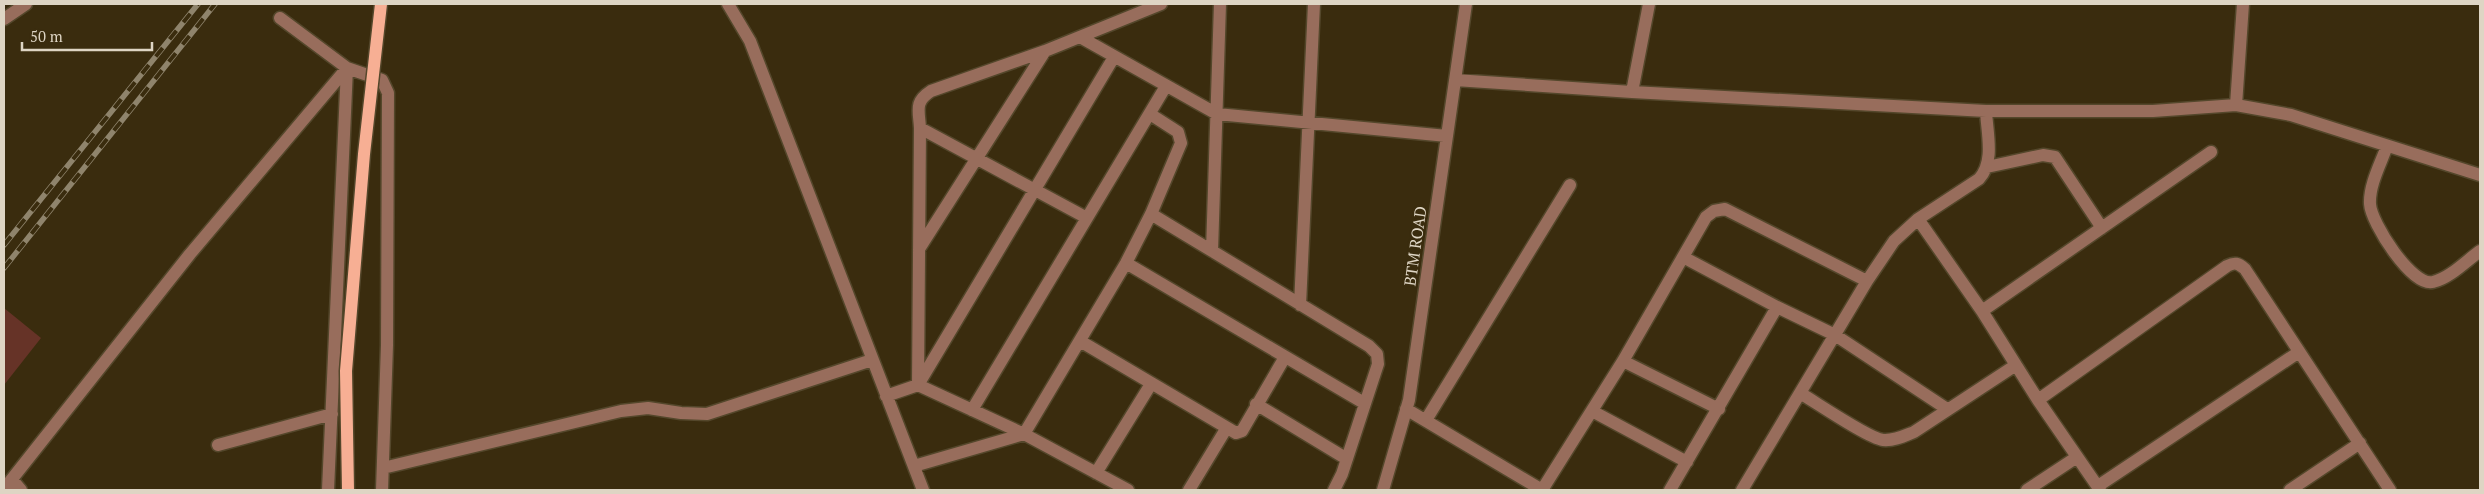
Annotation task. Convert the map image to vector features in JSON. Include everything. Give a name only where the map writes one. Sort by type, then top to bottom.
[{"type":"main road","points":[[348,490],[346,371],[364,154],[381,4]]},
{"type":"street","points":[[4,19],[26,4]]},
{"type":"street","points":[[728,4],[750,41],[923,490]]},
{"type":"street","points":[[918,385],[920,128],[918,106],[921,98],[931,91],[1080,38],[1162,4]]},
{"type":"street","points":[[1212,251],[1220,4]]},
{"type":"street","points":[[1300,305],[1314,4]]},
{"type":"street","name":"BTM ROAD","points":[[1383,490],[1406,410],[1466,4]]},
{"type":"street","points":[[1632,92],[1649,4]]},
{"type":"street","points":[[2236,105],[2243,4]]},
{"type":"street","points":[[280,18],[347,68],[382,80],[388,93],[387,335],[382,490]]},
{"type":"street","points":[[1080,38],[1217,114],[1447,136]]},
{"type":"street","points":[[919,249],[1045,51]]},
{"type":"street","points":[[886,396],[918,385],[1114,56]]},
{"type":"street","points":[[328,490],[347,68]]},
{"type":"street","points":[[10,486],[190,254],[347,68]]},
{"type":"street","points":[[1455,80],[1632,92],[1986,110],[2153,111],[2236,105],[2290,115],[2480,176]]},
{"type":"street","points":[[972,410],[1166,86]]},
{"type":"street","points":[[1742,490],[1867,280],[1894,241],[1918,219],[1979,179],[1987,167],[1989,161],[1986,110]]},
{"type":"street","points":[[914,466],[1024,434],[1126,263],[1151,214],[1182,139],[1178,132],[1150,114]]},
{"type":"street","points":[[920,128],[1087,218]]},
{"type":"street","points":[[2387,146],[2372,186],[2369,202],[2371,214],[2378,228],[2411,274],[2421,282],[2431,283],[2445,277],[2480,251]]},
{"type":"street","points":[[1982,311],[2211,152]]},
{"type":"street","points":[[1987,167],[2043,155],[2055,157],[2102,228]]},
{"type":"street","points":[[1426,420],[1570,185]]},
{"type":"street","points":[[1406,410],[1426,420],[1542,490],[1592,411],[1706,217],[1714,211],[1726,209],[1867,280]]},
{"type":"street","points":[[1151,214],[1369,346],[1377,354],[1378,364],[1347,459],[1334,490]]},
{"type":"street","points":[[1918,219],[1982,311],[2038,400],[2099,488],[2299,352]]},
{"type":"street","points":[[1683,257],[1777,307],[1835,335],[1947,409]]},
{"type":"street","points":[[1126,263],[1364,403]]},
{"type":"street","points":[[2038,400],[2234,263],[2239,264],[2245,269],[2390,490]]},
{"type":"street","points":[[1670,490],[1777,307]]},
{"type":"street","points":[[1080,341],[1226,429],[1236,433],[1242,432],[1284,357]]},
{"type":"street","points":[[384,468],[621,411],[648,408],[681,413],[707,414],[872,360]]},
{"type":"street","points":[[1622,361],[1719,409]]},
{"type":"street","points":[[1800,393],[1882,440],[1898,439],[1914,432],[2016,365]]},
{"type":"street","points":[[1096,473],[1151,384]]},
{"type":"street","points":[[918,385],[1024,434],[1128,490]]},
{"type":"street","points":[[1256,404],[1347,459]]},
{"type":"street","points":[[1592,411],[1687,462]]},
{"type":"street","points":[[218,445],[332,414]]},
{"type":"street","points":[[1189,490],[1226,429]]},
{"type":"street","points":[[2290,490],[2360,444]]},
{"type":"street","points":[[2027,490],[2077,457]]},
{"type":"building","points":[[4,308],[41,338],[4,385]]},
{"type":"railway","points":[[4,245],[198,4]]},
{"type":"railway","points":[[4,268],[215,4]]}]
